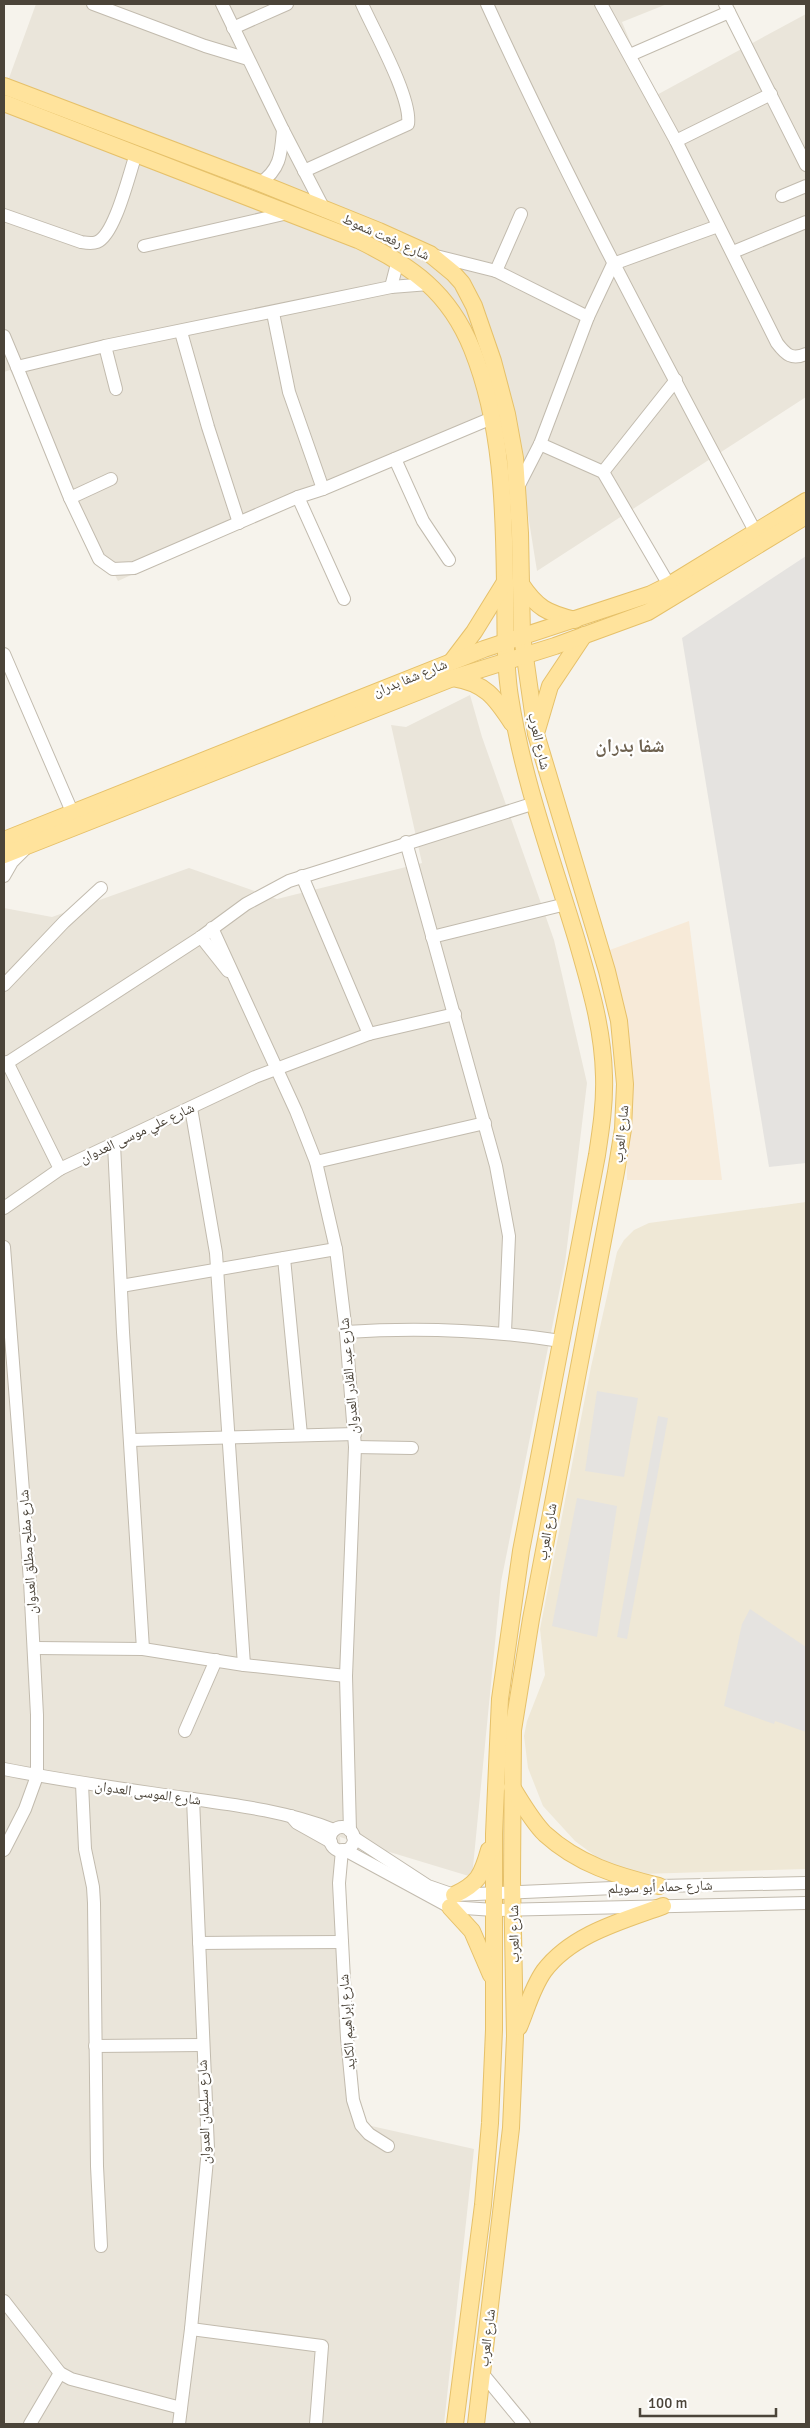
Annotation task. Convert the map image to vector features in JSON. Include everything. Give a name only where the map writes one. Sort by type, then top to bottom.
[{"type":"main road","name":"شارع رفعت شموط","points":[[4,86],[136,154],[358,240],[398,260],[429,284],[453,312],[463,330],[482,374],[492,418],[503,501],[506,661]]},
{"type":"main road","name":"شارع رفعت شموط","points":[[4,103],[64,117],[260,183],[430,254],[454,273],[462,283],[479,322],[501,390],[510,428],[518,487],[524,656]]},
{"type":"main road","name":"شارع شفا بدران","points":[[4,856],[452,670],[506,641],[627,603],[669,585],[756,533],[806,500]]},
{"type":"main road","name":"شارع شفا بدران","points":[[4,840],[452,670],[524,656],[648,612],[806,516]]},
{"type":"main road","points":[[505,582],[452,670],[491,694],[516,729]]},
{"type":"main road","points":[[522,584],[530,597],[542,609],[575,620]]},
{"type":"main road","points":[[536,734],[550,686],[584,635]]},
{"type":"main road","name":"شارع العرب","points":[[476,2424],[511,2128],[515,2036],[512,1787],[514,1730],[521,1675],[570,1406],[616,1172],[623,1129],[625,1084],[623,1047],[615,998],[536,734],[524,656]]},
{"type":"main road","name":"شارع العرب","points":[[454,2424],[483,2204],[490,2123],[494,2030],[494,1834],[498,1717],[510,1618],[561,1340],[598,1155],[604,1111],[604,1076],[595,1002],[535,803],[516,729],[506,661]]},
{"type":"main road","points":[[512,1787],[539,1826],[555,1842],[590,1864],[613,1875],[659,1886]]},
{"type":"main road","points":[[493,1980],[472,1931],[452,1901],[478,1879],[494,1834]]},
{"type":"main road","points":[[515,2036],[541,1976],[561,1954],[596,1932],[663,1906]]},
{"type":"street","points":[[93,4],[205,46],[248,58]]},
{"type":"street","points":[[222,4],[283,130],[325,211]]},
{"type":"street","points":[[234,28],[287,4]]},
{"type":"street","points":[[304,171],[408,124],[407,110],[402,93],[362,4]]},
{"type":"street","points":[[487,4],[613,264],[756,533]]},
{"type":"street","points":[[601,4],[676,141],[784,352],[795,357],[806,354]]},
{"type":"street","points":[[630,55],[727,8],[806,165]]},
{"type":"street","points":[[676,141],[771,94]]},
{"type":"street","points":[[260,183],[275,170],[281,157],[283,130]]},
{"type":"street","points":[[4,215],[82,242],[97,242],[110,231],[136,154]]},
{"type":"street","points":[[782,196],[806,186]]},
{"type":"street","points":[[144,246],[288,213]]},
{"type":"street","points":[[496,271],[521,214]]},
{"type":"street","points":[[733,252],[806,222]]},
{"type":"street","points":[[518,487],[540,444],[588,317],[613,264],[718,226]]},
{"type":"street","points":[[430,254],[479,265],[496,271],[588,317]]},
{"type":"street","points":[[391,287],[398,260]]},
{"type":"street","points":[[462,283],[479,265]]},
{"type":"street","points":[[17,367],[105,346],[181,332],[391,287],[429,284]]},
{"type":"street","points":[[273,313],[289,392],[323,489]]},
{"type":"street","points":[[181,332],[208,427],[239,524]]},
{"type":"street","points":[[4,336],[70,498],[99,559],[113,569],[134,568],[298,497],[323,489],[492,418]]},
{"type":"street","points":[[105,346],[116,389]]},
{"type":"street","points":[[603,472],[676,380]]},
{"type":"street","points":[[540,444],[603,472],[669,585]]},
{"type":"street","points":[[395,459],[423,521],[450,560]]},
{"type":"street","points":[[70,498],[111,479]]},
{"type":"street","points":[[298,497],[344,599]]},
{"type":"street","points":[[4,654],[73,814]]},
{"type":"street","points":[[60,1169],[5,1063],[201,937],[246,904],[302,876],[535,803]]},
{"type":"street","points":[[406,842],[496,1166],[509,1236],[505,1332]]},
{"type":"street","points":[[4,876],[12,862],[27,847]]},
{"type":"street","points":[[302,876],[369,1034]]},
{"type":"street","points":[[4,985],[64,922],[101,888]]},
{"type":"street","points":[[432,937],[566,904]]},
{"type":"street","name":"شارع عبد القادر العدوان","points":[[212,928],[277,1068],[316,1162],[336,1249],[346,1332],[355,1447],[346,1676],[348,1791],[341,1839]]},
{"type":"street","name":"شارع عبد القادر العدوان","points":[[201,937],[236,980]]},
{"type":"street","name":"شارع علي موسى العدوان","points":[[4,1208],[60,1169],[277,1068],[369,1034],[455,1014]]},
{"type":"street","points":[[191,1108],[213,1227],[244,1665]]},
{"type":"street","points":[[316,1162],[484,1123]]},
{"type":"street","points":[[114,1144],[143,1649]]},
{"type":"street","name":"شارع مفلح مطلق العدوان","points":[[4,1247],[35,1648],[37,1776],[25,1809],[4,1850]]},
{"type":"street","points":[[121,1286],[336,1249]]},
{"type":"street","points":[[284,1258],[301,1435]]},
{"type":"street","points":[[346,1332],[388,1329],[505,1332],[561,1340]]},
{"type":"street","points":[[131,1440],[354,1434]]},
{"type":"street","points":[[355,1447],[412,1448]]},
{"type":"street","points":[[35,1648],[143,1649],[244,1665],[346,1676]]},
{"type":"street","points":[[185,1731],[216,1660]]},
{"type":"street","name":"شارع الموسى العدوان","points":[[4,1768],[82,1784],[253,1807],[299,1817],[452,1901],[494,1910],[513,1910]]},
{"type":"street","points":[[82,1784],[85,1849],[93,1887],[97,2166],[101,2246]]},
{"type":"street","name":"شارع سليمان العدوان","points":[[179,2424],[191,2328],[208,2149],[202,2046],[200,1943],[193,1799]]},
{"type":"street","name":"شارع إبراهيم الكايد","points":[[341,1839],[339,1883],[347,2038],[354,2109],[366,2131],[388,2146]]},
{"type":"street","name":"شارع حماد أبو سويلم","points":[[513,1892],[659,1886],[806,1883]]},
{"type":"street","points":[[452,1901],[494,1893],[513,1892]]},
{"type":"street","name":"شارع حماد أبو سويلم","points":[[513,1910],[806,1903]]},
{"type":"street","points":[[200,1943],[342,1942]]},
{"type":"street","points":[[95,2046],[202,2046]]},
{"type":"street","points":[[4,2301],[60,2373],[71,2379],[181,2408]]},
{"type":"street","points":[[191,2328],[322,2346],[316,2424]]},
{"type":"street","points":[[30,2424],[60,2373]]},
{"type":"street","points":[[482,2373],[524,2424]]},
{"type":"shaded area","points":[[36,4],[667,4],[622,22],[653,97],[806,14],[806,397],[537,571],[510,402],[118,581],[10,370],[4,372],[4,82],[9,78]]},
{"type":"shaded area","points":[[806,556],[806,1163],[769,1167],[682,638]]},
{"type":"shaded area","points":[[470,695],[482,737],[554,940],[587,1083],[565,1263],[501,1582],[472,1877],[340,1837],[358,2123],[474,2149],[444,2424],[4,2424],[4,908],[52,917],[189,868],[277,899],[422,863],[391,725],[406,727]]},
{"type":"shaded area","points":[[689,921],[722,1180],[627,1180],[624,1026],[607,951]]},
{"type":"shaded area","points":[[806,1202],[806,1869],[641,1874],[606,1864],[575,1841],[543,1806],[528,1768],[524,1736],[527,1721],[545,1675],[540,1629],[591,1367],[617,1252],[624,1240],[634,1230],[649,1223]]},
{"type":"shaded area","points":[[597,1391],[638,1398],[624,1477],[585,1471]]},
{"type":"shaded area","points":[[658,1416],[668,1418],[627,1639],[617,1637]]},
{"type":"shaded area","points":[[577,1498],[617,1506],[597,1637],[552,1626]]},
{"type":"shaded area","points":[[750,1609],[806,1647],[806,1732],[775,1721],[774,1724],[724,1706],[742,1624]]},
{"type":"district","name":"شفا بدران","points":[[630,746]]}]
